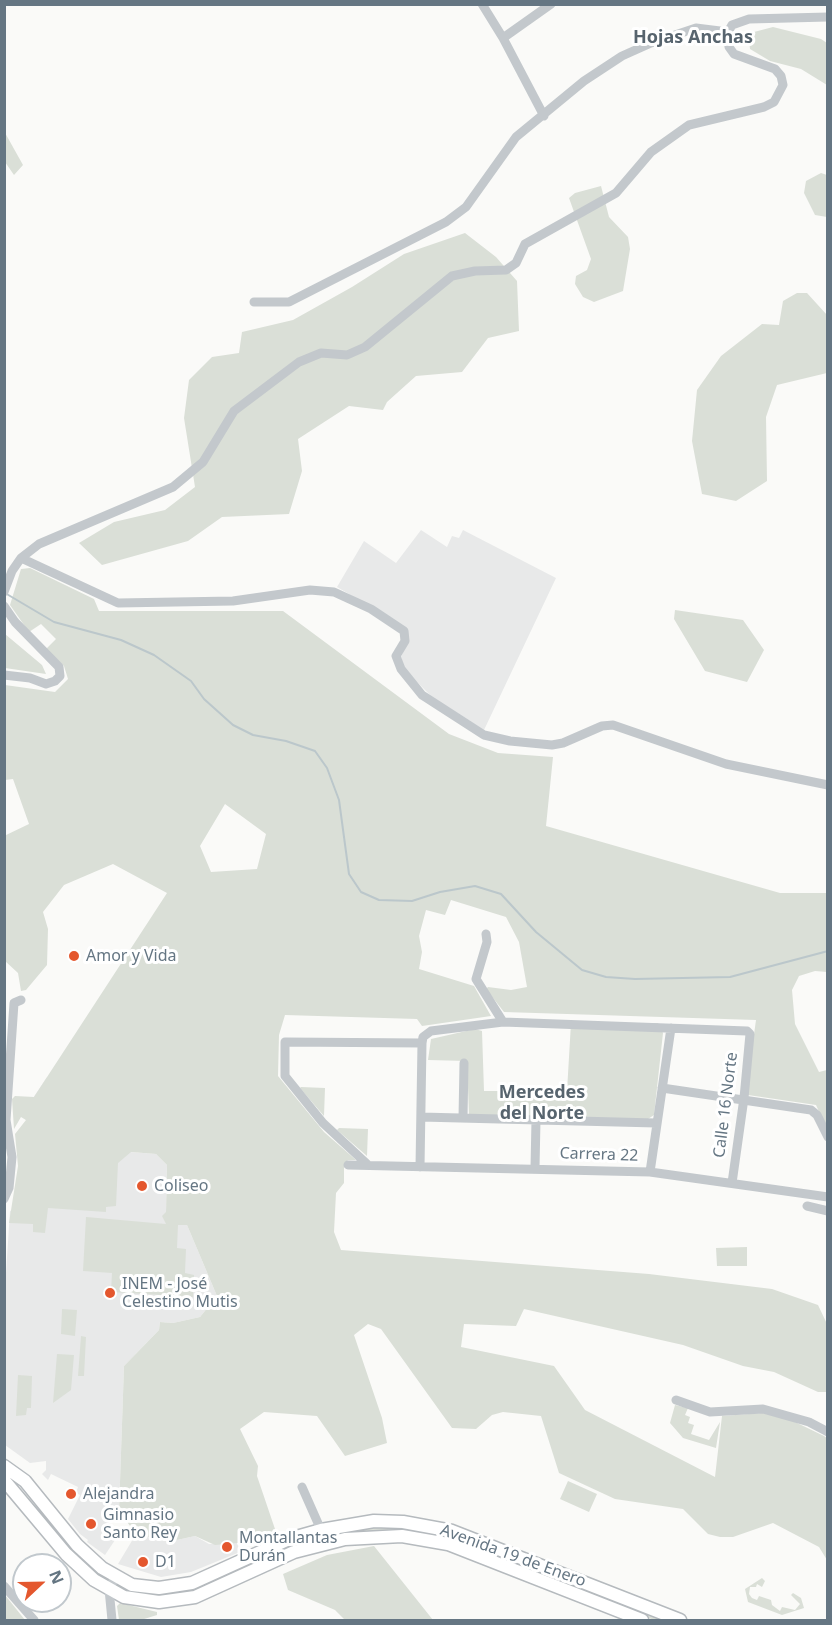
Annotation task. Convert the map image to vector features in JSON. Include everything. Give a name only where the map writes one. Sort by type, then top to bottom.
[{"type":"main road","points":[[4,1455],[25,1481]]},
{"type":"main road","name":"Avenida 19 de Enero","points":[[4,1466],[25,1481],[77,1545],[102,1568],[132,1585],[144,1587],[192,1583],[289,1539],[321,1530],[374,1521],[438,1527],[680,1620]]},
{"type":"main road","name":"Avenida 19 de Enero","points":[[4,1480],[66,1554],[109,1589],[124,1597],[159,1602],[195,1597],[294,1552],[345,1539],[402,1536],[448,1544],[642,1620]]},
{"type":"street","points":[[482,4],[503,38],[544,116]]},
{"type":"street","points":[[503,38],[551,4]]},
{"type":"street","points":[[4,592],[12,571],[21,558],[39,544],[173,487],[203,462],[234,411],[298,362],[321,353],[346,355],[366,347],[452,276],[475,271],[506,270],[516,263],[525,244],[616,193],[651,152],[689,125],[764,107],[774,102],[783,85],[781,76],[775,69],[734,54],[729,47],[728,32],[732,25],[749,19],[828,17]]},
{"type":"street","points":[[254,302],[289,302],[446,222],[466,207],[516,137],[584,81],[622,56],[651,43],[696,28],[728,32]]},
{"type":"street","points":[[21,558],[118,603],[233,601],[310,590],[334,592],[395,623],[405,637],[396,656],[401,669],[422,695],[484,735],[510,741],[552,744],[563,742],[602,726],[613,725],[726,764],[828,785]]},
{"type":"street","points":[[4,606],[15,622],[59,667],[60,676],[56,681],[46,684],[30,678],[4,675]]},
{"type":"street","points":[[486,934],[487,942],[476,979],[503,1022]]},
{"type":"street","points":[[4,1199],[9,1188],[12,1157],[6,1120],[7,1046],[14,1003],[21,1000]]},
{"type":"street","points":[[420,1167],[423,1037],[431,1031],[503,1022],[671,1028],[650,1172]]},
{"type":"street","name":"Calle 16 Norte","points":[[671,1028],[747,1031],[750,1034],[732,1183]]},
{"type":"street","points":[[367,1164],[323,1123],[290,1084],[283,1070],[284,1044],[287,1041],[422,1043]]},
{"type":"street","points":[[463,1118],[464,1063]]},
{"type":"street","points":[[662,1088],[744,1098],[811,1110],[817,1115],[828,1137]]},
{"type":"street","points":[[421,1117],[656,1123]]},
{"type":"street","points":[[535,1168],[536,1120]]},
{"type":"street","name":"Carrera 22","points":[[348,1165],[650,1172],[828,1197]]},
{"type":"street","points":[[807,1206],[828,1211]]},
{"type":"street","points":[[676,1400],[710,1412],[763,1409],[774,1411],[809,1422],[828,1432]]},
{"type":"street","points":[[302,1487],[321,1530]]},
{"type":"street","points":[[112,1620],[109,1589],[116,1576]]},
{"type":"street","points":[[4,1586],[34,1620]]},
{"type":"shaded area","points":[[773,27],[821,39],[827,43],[827,85],[801,69],[770,61],[750,49],[749,39],[754,32]]},
{"type":"shaded area","points":[[4,131],[23,165],[14,175],[5,162]]},
{"type":"shaded area","points":[[821,173],[827,175],[827,217],[815,215],[804,193],[806,181]]},
{"type":"shaded area","points":[[601,186],[609,217],[628,237],[630,249],[623,291],[594,302],[583,297],[575,284],[576,276],[587,270],[591,259],[569,198],[575,193]]},
{"type":"shaded area","points":[[465,233],[496,257],[517,281],[519,331],[488,338],[462,372],[416,376],[387,402],[383,410],[349,406],[298,439],[302,471],[289,514],[222,517],[188,541],[102,565],[79,543],[114,522],[165,510],[195,487],[184,418],[189,380],[212,357],[239,353],[242,332],[293,320],[404,254]]},
{"type":"shaded area","points":[[797,293],[807,293],[827,315],[827,373],[777,385],[766,417],[767,481],[736,501],[702,494],[692,441],[697,390],[721,356],[762,324],[779,325],[783,301]]},
{"type":"shaded area","points":[[421,530],[447,547],[452,536],[459,538],[463,530],[556,578],[484,730],[431,696],[405,670],[401,657],[409,638],[402,625],[337,587],[364,541],[396,563]]},
{"type":"shaded area","points":[[30,568],[94,599],[99,611],[283,611],[449,734],[498,753],[553,757],[546,826],[780,893],[827,893],[827,972],[815,971],[799,976],[792,990],[795,1024],[819,1072],[827,1070],[827,1129],[816,1105],[748,1095],[746,1092],[756,1020],[504,1012],[486,989],[488,987],[511,990],[527,987],[519,942],[506,917],[451,900],[445,915],[426,910],[419,936],[422,952],[419,969],[474,986],[491,1016],[422,1026],[417,1019],[285,1015],[279,1035],[278,1076],[324,1132],[356,1160],[348,1160],[344,1165],[344,1183],[336,1193],[334,1232],[341,1250],[649,1274],[772,1289],[818,1305],[827,1324],[827,1392],[818,1392],[774,1372],[743,1366],[683,1345],[524,1309],[516,1326],[464,1324],[461,1347],[554,1366],[585,1410],[715,1477],[722,1416],[763,1413],[793,1421],[824,1436],[828,1439],[827,1560],[819,1547],[773,1523],[733,1537],[720,1537],[708,1534],[683,1509],[615,1499],[559,1473],[541,1416],[503,1412],[492,1415],[476,1429],[452,1428],[381,1329],[368,1324],[354,1335],[382,1418],[387,1443],[345,1456],[317,1416],[264,1412],[240,1429],[258,1466],[257,1476],[276,1532],[249,1542],[215,1545],[195,1536],[168,1542],[136,1534],[119,1511],[124,1366],[159,1330],[160,1322],[173,1323],[200,1317],[217,1296],[187,1225],[178,1225],[177,1248],[186,1249],[185,1273],[194,1275],[193,1297],[111,1292],[112,1273],[83,1271],[86,1217],[166,1224],[162,1216],[166,1212],[167,1165],[156,1154],[131,1152],[118,1163],[116,1206],[106,1207],[106,1212],[48,1208],[45,1233],[33,1232],[33,1224],[9,1223],[18,1166],[15,1134],[26,1120],[21,1117],[14,1129],[12,1099],[15,1096],[34,1097],[167,893],[113,864],[64,885],[43,912],[48,929],[47,965],[26,990],[21,991],[18,973],[5,961],[4,836],[29,824],[13,779],[5,780],[5,685],[55,692],[68,679],[64,666],[46,649],[56,639],[41,624],[29,632],[10,605],[21,569]],"holes":[[[225,804],[266,834],[257,869],[211,872],[200,846]]]},
{"type":"shaded area","points":[[675,610],[743,620],[764,650],[747,682],[705,671],[674,619]]},
{"type":"shaded area","points":[[5,634],[42,665],[46,674],[5,668]]},
{"type":"shaded area","points":[[571,1023],[658,1023],[663,1033],[654,1115],[648,1119],[469,1115],[467,1061],[428,1060],[431,1039],[475,1029],[482,1031],[484,1091],[567,1091]]},
{"type":"shaded area","name":"INEM - José Celestino Mutis","points":[[47,1077],[130,1152],[156,1154],[167,1165],[166,1212],[187,1225],[217,1296],[200,1317],[173,1323],[160,1322],[159,1330],[124,1366],[119,1511],[106,1529],[117,1537],[105,1555],[87,1542],[88,1540],[68,1519],[80,1495],[76,1493],[78,1487],[51,1474],[48,1480],[42,1474],[46,1470],[46,1461],[30,1463],[5,1445],[6,1273],[10,1211],[21,1206],[26,1120],[21,1116]]},
{"type":"shaded area","points":[[300,1088],[325,1088],[324,1116]]},
{"type":"shaded area","points":[[339,1128],[368,1129],[367,1156],[337,1130]]},
{"type":"shaded area","points":[[747,1247],[747,1266],[717,1266],[716,1248]]},
{"type":"shaded area","points":[[62,1309],[77,1310],[75,1336],[61,1334]]},
{"type":"shaded area","points":[[81,1336],[86,1337],[84,1376],[78,1376]]},
{"type":"shaded area","points":[[57,1354],[74,1355],[71,1390],[53,1403]]},
{"type":"shaded area","points":[[18,1375],[32,1376],[31,1408],[27,1408],[26,1415],[16,1416]]},
{"type":"shaded area","points":[[675,1405],[688,1408],[685,1415],[690,1417],[688,1423],[694,1425],[691,1434],[709,1440],[720,1422],[716,1448],[683,1438],[670,1423]]},
{"type":"shaded area","points":[[568,1481],[597,1494],[589,1512],[560,1499]]},
{"type":"shaded area","points":[[374,1526],[433,1531],[432,1536],[375,1531],[324,1538],[198,1592],[145,1597],[322,1534]]},
{"type":"shaded area","points":[[136,1534],[168,1542],[195,1536],[209,1544],[237,1543],[240,1552],[191,1572],[161,1577],[118,1564]]},
{"type":"shaded area","points":[[374,1546],[433,1620],[345,1620],[335,1610],[288,1590],[283,1574],[327,1555]]},
{"type":"shaded area","points":[[532,1566],[670,1620],[654,1620],[530,1572]]},
{"type":"shaded area","points":[[762,1578],[765,1581],[762,1587],[757,1584],[756,1587],[750,1587],[749,1594],[752,1598],[757,1600],[759,1596],[771,1600],[772,1605],[780,1611],[782,1607],[795,1610],[800,1604],[791,1595],[793,1593],[801,1598],[804,1608],[782,1615],[748,1602],[745,1589]]},
{"type":"shaded area","points":[[5,1595],[12,1604],[12,1613],[19,1613],[25,1620],[5,1620]]},
{"type":"shaded area","points":[[120,1603],[157,1612],[157,1615],[141,1620],[119,1620],[117,1606]]},
{"type":"waterway","points":[[5,593],[54,622],[121,640],[154,655],[191,681],[204,699],[233,725],[253,735],[286,741],[315,751],[327,768],[339,800],[349,874],[361,892],[379,900],[412,901],[440,892],[475,886],[501,894],[536,932],[582,970],[606,977],[635,979],[730,977],[828,951]]},
{"type":"place","name":"Amor y Vida","points":[[74,956]]},
{"type":"place","name":"Coliseo","points":[[142,1186]]},
{"type":"place","name":"INEM - José Celestino Mutis","points":[[110,1293]]},
{"type":"place","name":"Alejandra","points":[[71,1494]]},
{"type":"place","name":"Gimnasio Santo Rey","points":[[91,1524]]},
{"type":"place","name":"Montallantas Durán","points":[[227,1547]]},
{"type":"place","name":"D1","points":[[143,1562]]},
{"type":"district","name":"Hojas Anchas","points":[[693,38]]},
{"type":"district","name":"Mercedes del Norte","points":[[542,1103]]}]
